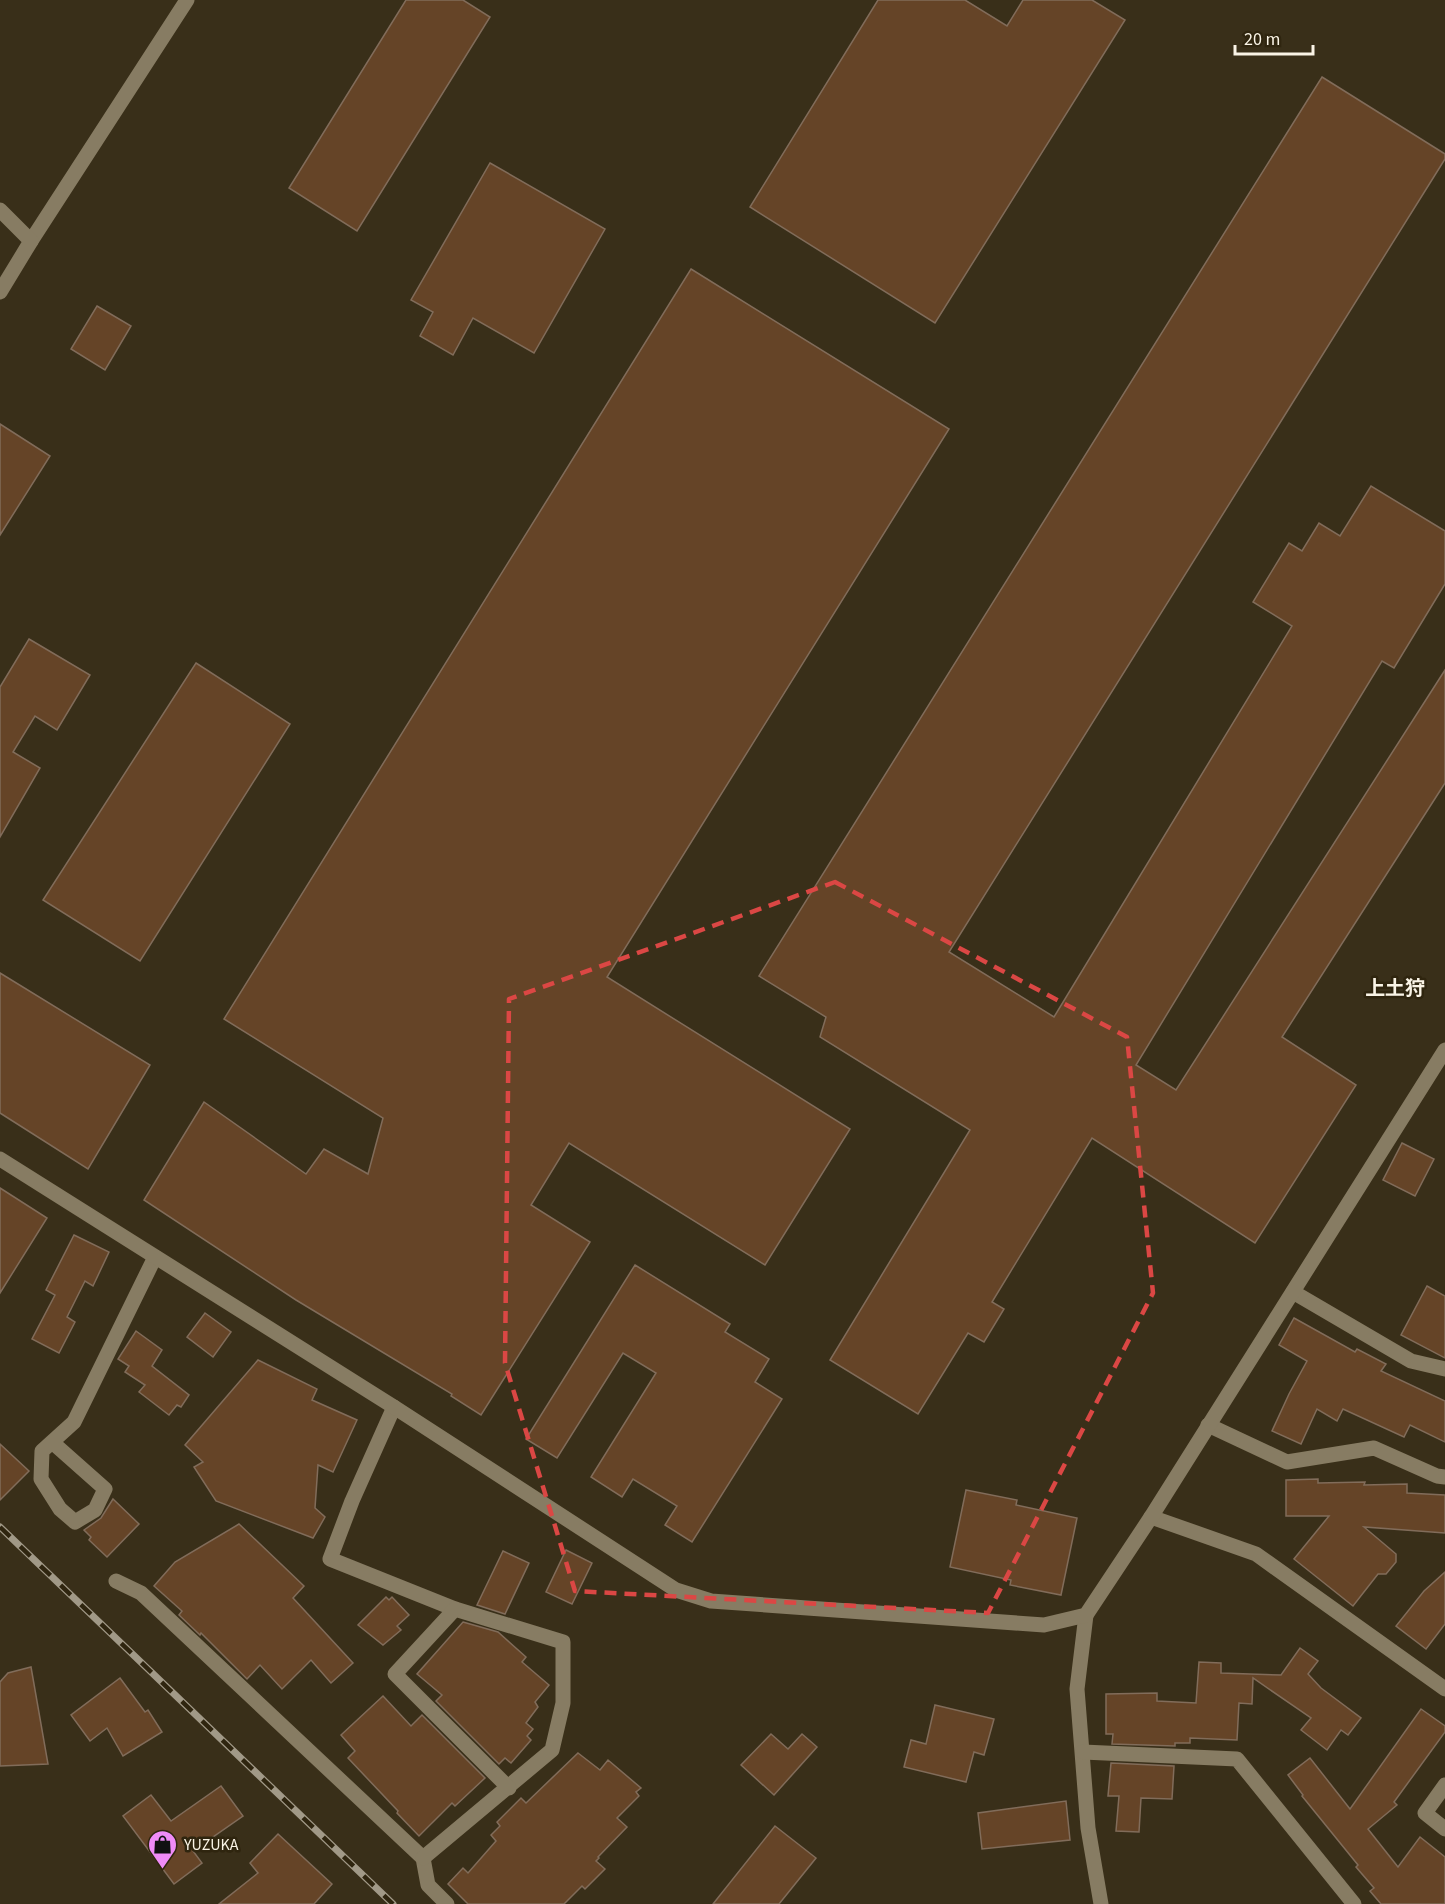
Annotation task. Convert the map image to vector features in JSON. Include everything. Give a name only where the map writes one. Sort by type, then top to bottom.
[{"type":"street","points":[[0,292],[187,0]]},
{"type":"street","points":[[0,210],[31,241]]},
{"type":"street","points":[[1101,1904],[1088,1828],[1077,1689],[1086,1615],[1151,1517],[1445,1050]]},
{"type":"street","points":[[0,1159],[394,1407],[676,1590],[711,1601],[1044,1625],[1086,1615]]},
{"type":"street","points":[[52,1442],[105,1489],[95,1510],[75,1522],[60,1509],[41,1479],[42,1451],[74,1422],[155,1257]]},
{"type":"street","points":[[1293,1292],[1411,1361],[1445,1369]]},
{"type":"street","points":[[394,1407],[352,1501],[330,1559],[455,1609],[563,1642],[563,1703],[552,1750],[423,1858]]},
{"type":"street","points":[[1208,1425],[1287,1462],[1374,1448],[1445,1478]]},
{"type":"street","points":[[1151,1517],[1256,1554],[1445,1689]]},
{"type":"street","points":[[116,1581],[141,1593],[423,1858],[428,1885],[447,1904]]},
{"type":"street","points":[[455,1609],[395,1674],[509,1788]]},
{"type":"street","points":[[1083,1752],[1237,1759],[1354,1904]]},
{"type":"street","points":[[1445,1785],[1425,1813],[1445,1828]]},
{"type":"highlighted area","points":[[835,882],[1127,1037],[1153,1293],[988,1613],[575,1591],[505,1363],[509,999]]},
{"type":"building","points":[[406,0],[463,0],[490,17],[357,231],[289,188]]},
{"type":"building","points":[[878,0],[965,0],[1007,26],[1023,0],[1092,0],[1125,20],[935,323],[750,207]]},
{"type":"building","points":[[1322,77],[1445,154],[1445,159],[949,952],[1054,1017],[1292,626],[1253,602],[1289,543],[1302,551],[1319,523],[1340,536],[1371,486],[1445,531],[1445,584],[1394,668],[1382,661],[1136,1065],[1176,1090],[1445,670],[1445,783],[1282,1037],[1356,1085],[1255,1243],[1092,1138],[992,1302],[1004,1309],[984,1342],[968,1333],[918,1414],[830,1360],[970,1130],[820,1037],[826,1017],[759,976]]},
{"type":"building","points":[[490,163],[605,229],[534,353],[473,318],[453,355],[420,336],[433,312],[411,300]]},
{"type":"building","points":[[691,269],[949,429],[607,977],[850,1129],[765,1265],[569,1143],[531,1205],[590,1242],[481,1415],[451,1396],[452,1394],[296,1300],[144,1200],[204,1102],[306,1174],[324,1149],[368,1174],[383,1118],[224,1019]]},
{"type":"building","points":[[97,306],[131,326],[105,370],[71,349]]},
{"type":"building","points":[[0,424],[50,456],[0,535]]},
{"type":"building","points":[[29,639],[90,675],[57,730],[35,716],[13,752],[40,768],[0,837],[0,687]]},
{"type":"building","points":[[196,663],[290,724],[140,961],[43,900]]},
{"type":"building","points":[[0,973],[150,1065],[88,1169],[0,1113]]},
{"type":"building","points":[[1402,1143],[1434,1159],[1415,1196],[1383,1180]]},
{"type":"building","points":[[0,1188],[47,1218],[0,1293]]},
{"type":"building","points":[[74,1235],[109,1252],[93,1286],[85,1281],[67,1317],[75,1322],[59,1353],[32,1339],[55,1295],[46,1290]]},
{"type":"building","points":[[635,1265],[730,1324],[725,1332],[769,1359],[755,1382],[782,1399],[692,1542],[665,1525],[677,1506],[633,1479],[622,1497],[591,1477],[656,1373],[623,1353],[557,1458],[526,1439]]},
{"type":"building","points":[[1427,1286],[1445,1296],[1445,1358],[1401,1335]]},
{"type":"building","points":[[205,1313],[231,1332],[213,1357],[187,1337]]},
{"type":"building","points":[[1294,1318],[1355,1352],[1357,1349],[1386,1364],[1381,1371],[1445,1401],[1445,1442],[1410,1425],[1404,1437],[1343,1409],[1337,1421],[1317,1409],[1301,1444],[1272,1431],[1307,1361],[1279,1345]]},
{"type":"building","points":[[136,1331],[162,1350],[152,1366],[189,1395],[181,1407],[177,1405],[169,1415],[139,1392],[145,1385],[125,1372],[129,1366],[118,1359]]},
{"type":"building","points":[[258,1360],[317,1389],[312,1400],[357,1420],[333,1472],[318,1465],[315,1508],[325,1517],[313,1538],[216,1501],[194,1467],[203,1462],[185,1445]]},
{"type":"building","points":[[0,1444],[29,1471],[0,1500]]},
{"type":"building","points":[[1318,1479],[1318,1483],[1407,1484],[1407,1493],[1445,1495],[1445,1533],[1364,1527],[1396,1554],[1396,1562],[1386,1574],[1378,1574],[1353,1606],[1294,1559],[1329,1516],[1286,1516],[1286,1480]]},
{"type":"building","points":[[966,1490],[1017,1500],[1016,1505],[1077,1518],[1061,1595],[1010,1585],[1011,1580],[950,1567]]},
{"type":"building","points":[[113,1499],[139,1524],[107,1557],[89,1540],[91,1537],[84,1530],[101,1518]]},
{"type":"building","points":[[239,1524],[304,1586],[293,1598],[353,1663],[331,1683],[311,1660],[282,1689],[260,1665],[247,1679],[201,1633],[200,1635],[179,1615],[182,1611],[154,1586],[175,1562]]},
{"type":"building","points":[[566,1550],[592,1563],[572,1604],[546,1592]]},
{"type":"building","points":[[503,1551],[529,1563],[505,1614],[477,1605]]},
{"type":"building","points":[[1445,1572],[1445,1624],[1426,1649],[1396,1626],[1424,1591]]},
{"type":"building","points":[[386,1597],[389,1600],[392,1597],[409,1615],[397,1626],[401,1630],[383,1645],[358,1625]]},
{"type":"building","points":[[463,1622],[498,1632],[526,1657],[522,1662],[549,1685],[535,1702],[538,1707],[526,1723],[533,1729],[527,1736],[531,1740],[511,1763],[505,1758],[499,1764],[436,1701],[442,1695],[417,1674]]},
{"type":"building","points":[[1300,1648],[1318,1661],[1308,1674],[1321,1688],[1361,1718],[1348,1735],[1341,1730],[1327,1750],[1301,1730],[1311,1718],[1253,1678],[1252,1704],[1239,1703],[1237,1740],[1190,1738],[1190,1743],[1175,1743],[1175,1746],[1112,1744],[1113,1734],[1106,1734],[1106,1694],[1157,1693],[1157,1701],[1196,1703],[1199,1662],[1221,1663],[1221,1673],[1281,1675]]},
{"type":"building","points":[[31,1667],[48,1764],[0,1766],[0,1682],[8,1673]]},
{"type":"building","points":[[120,1678],[145,1712],[148,1710],[162,1732],[123,1756],[107,1728],[90,1741],[71,1715]]},
{"type":"building","points":[[383,1696],[411,1726],[422,1715],[485,1778],[455,1806],[452,1803],[419,1836],[348,1758],[355,1751],[341,1735]]},
{"type":"building","points":[[935,1705],[994,1719],[984,1755],[974,1752],[966,1782],[904,1767],[911,1740],[926,1744]]},
{"type":"building","points":[[1421,1709],[1445,1726],[1445,1732],[1394,1802],[1397,1805],[1368,1829],[1398,1867],[1420,1837],[1445,1857],[1445,1904],[1381,1904],[1370,1891],[1374,1888],[1356,1867],[1358,1865],[1302,1796],[1288,1775],[1310,1758],[1350,1809]]},
{"type":"building","points":[[771,1734],[788,1749],[802,1734],[817,1747],[774,1795],[741,1765]]},
{"type":"building","points":[[578,1753],[600,1770],[608,1760],[641,1788],[636,1792],[639,1796],[617,1818],[627,1827],[596,1861],[605,1869],[585,1889],[582,1886],[564,1904],[468,1904],[448,1884],[463,1868],[468,1873],[496,1841],[491,1835],[500,1826],[497,1822],[521,1798],[526,1803]]},
{"type":"building","points":[[1111,1763],[1174,1766],[1172,1799],[1141,1798],[1139,1832],[1116,1831],[1119,1796],[1108,1796]]},
{"type":"building","points":[[221,1786],[243,1816],[193,1851],[202,1863],[174,1884],[123,1816],[151,1795],[171,1821]]},
{"type":"building","points":[[1066,1801],[1070,1840],[982,1849],[978,1813]]},
{"type":"building","points":[[775,1826],[816,1858],[779,1904],[713,1904]]},
{"type":"building","points":[[278,1834],[332,1884],[314,1904],[219,1904],[258,1873],[250,1863]]},
{"type":"railway","points":[[0,1527],[393,1904]]},
{"type":"place","name":"YUZUKA","points":[[163,1870]]},
{"type":"district","name":"上土狩","points":[[1395,988]]}]
